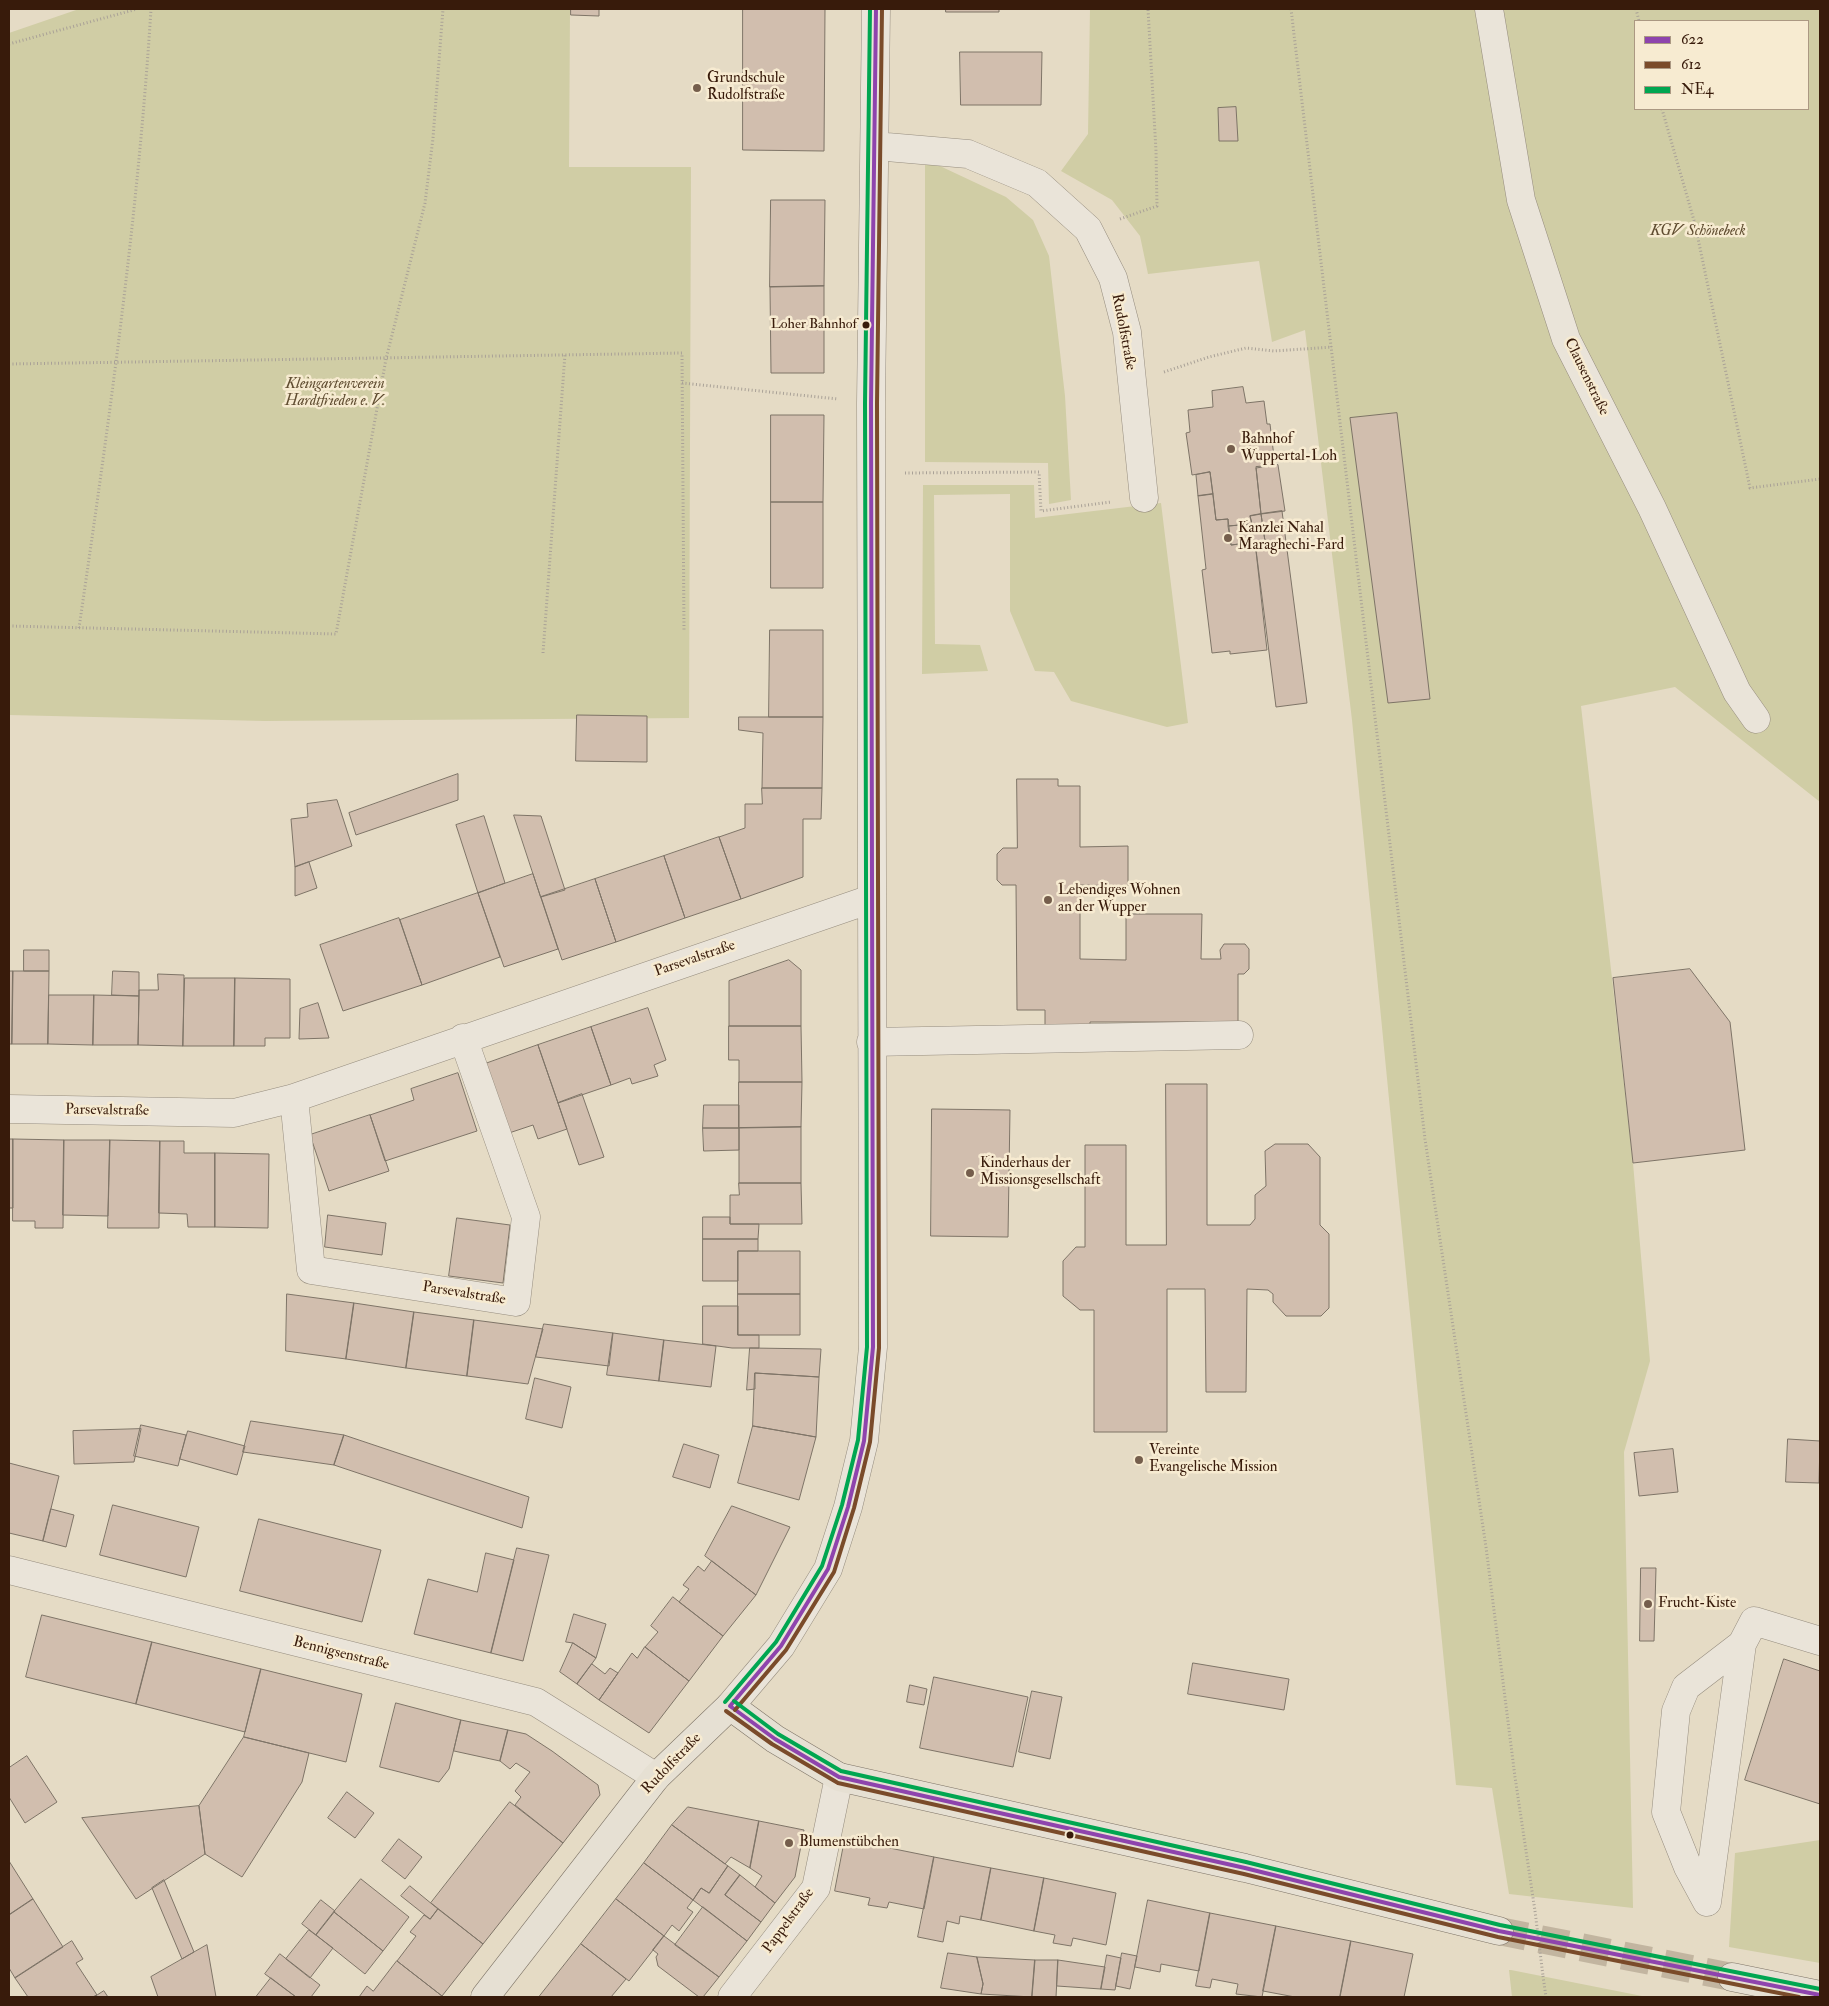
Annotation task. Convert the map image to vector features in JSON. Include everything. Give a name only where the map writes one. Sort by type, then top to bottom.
[{"type":"main road","points":[[730,1706],[775,1738],[839,1776],[1245,1868],[1498,1931]]},
{"type":"main road","name":"Rudolfstraße","points":[[485,1997],[656,1777],[730,1706]]},
{"type":"main road","points":[[1732,1976],[1820,1995]]},
{"type":"street","name":"Rudolfstraße","points":[[730,1706],[781,1646],[828,1569],[848,1507],[864,1441],[873,1346],[871,1042],[872,473],[870,402],[876,9]]},
{"type":"street","name":"Clausenstraße","points":[[1489,9],[1521,200],[1566,339],[1652,508],[1737,692],[1756,720]]},
{"type":"street","name":"Rudolfstraße","points":[[875,146],[968,154],[1038,183],[1088,229],[1113,278],[1127,332],[1144,498]]},
{"type":"street","name":"Parsevalstraße","points":[[9,1110],[234,1113],[294,1098],[463,1038],[871,899]]},
{"type":"street","points":[[871,1042],[1239,1035]]},
{"type":"street","name":"Parsevalstraße","points":[[294,1098],[311,1270],[516,1302],[526,1217],[463,1038]]},
{"type":"street","name":"Bennigsenstraße","points":[[9,1570],[536,1702],[656,1777]]},
{"type":"street","points":[[1748,1632],[1707,1902],[1688,1867],[1666,1812],[1676,1711],[1686,1687],[1748,1632],[1820,1641]]},
{"type":"street","name":"Pappelstraße","points":[[732,1997],[816,1888],[839,1776]]},
{"type":"path","points":[[9,44],[137,9]]},
{"type":"path","points":[[79,628],[117,362],[145,103],[151,9]]},
{"type":"path","points":[[9,626],[336,634],[386,358],[425,203],[433,138],[443,9]]},
{"type":"path","points":[[1088,229],[1157,206],[1148,9]]},
{"type":"path","points":[[1291,9],[1425,1138],[1485,1538],[1546,1997]]},
{"type":"path","points":[[1662,110],[1695,224],[1750,488],[1820,479]]},
{"type":"path","points":[[1132,382],[1209,357],[1246,348],[1274,352],[1332,347]]},
{"type":"path","points":[[9,364],[682,353],[684,630]]},
{"type":"path","points":[[543,653],[565,354]]},
{"type":"path","points":[[682,383],[870,402]]},
{"type":"path","points":[[872,473],[1039,472],[1041,511],[1075,508]]},
{"type":"green space","name":"Kleingartenverein Hardtfrieden e. V.","points":[[79,9],[570,9],[569,167],[691,167],[689,718],[265,721],[9,715],[9,33]]},
{"type":"green space","name":"KGV Schönebeck","points":[[1090,9],[1820,9],[1820,802],[1675,687],[1581,706],[1633,1163],[1650,1361],[1624,1452],[1633,1908],[1509,1894],[1492,1788],[1456,1785],[1352,720],[1305,330],[1272,342],[1259,261],[1148,274],[1140,236],[1112,200],[1061,171],[1088,134]]},
{"type":"green space","points":[[925,159],[1006,197],[1033,220],[1049,256],[1065,396],[1071,500],[1049,504],[1048,463],[925,462]]},
{"type":"green space","points":[[923,485],[1034,485],[1035,518],[1161,503],[1188,723],[1167,727],[1071,701],[1054,672],[1035,671],[1010,611],[1010,494],[934,495],[935,644],[980,645],[988,671],[922,674]]},
{"type":"green space","points":[[1820,1840],[1820,1963],[1729,1947],[1735,1853]]},
{"type":"green space","points":[[1509,1970],[1511,1970],[1647,1997],[1512,1997]]},
{"type":"building","points":[[571,9],[599,9],[599,16],[571,15]]},
{"type":"building","points":[[743,9],[825,9],[824,151],[743,150]]},
{"type":"building","points":[[946,9],[999,9],[999,12],[946,12]]},
{"type":"building","points":[[960,52],[1042,52],[1041,105],[961,105]]},
{"type":"building","points":[[1236,107],[1238,141],[1219,141],[1218,108]]},
{"type":"building","points":[[771,200],[825,200],[824,286],[770,287]]},
{"type":"building","points":[[824,286],[824,373],[771,373],[770,287]]},
{"type":"building","name":"Bahnhof Wuppertal-Loh","points":[[1243,387],[1246,403],[1264,401],[1267,424],[1270,424],[1275,465],[1256,468],[1261,514],[1250,516],[1252,524],[1228,526],[1228,519],[1216,520],[1210,472],[1192,475],[1186,433],[1190,432],[1188,410],[1213,407],[1212,391]]},
{"type":"building","points":[[1397,413],[1430,699],[1388,703],[1350,418]]},
{"type":"building","points":[[771,415],[824,415],[823,502],[771,502]]},
{"type":"building","points":[[1278,465],[1285,511],[1261,514],[1256,467]]},
{"type":"building","points":[[1210,472],[1213,494],[1198,496],[1196,475]]},
{"type":"building","points":[[1213,494],[1216,520],[1228,519],[1231,545],[1255,542],[1267,650],[1230,654],[1230,651],[1212,653],[1202,570],[1206,569],[1198,496]]},
{"type":"building","points":[[771,502],[823,502],[823,588],[771,588]]},
{"type":"building","points":[[1282,511],[1307,703],[1276,707],[1255,542],[1265,541],[1261,514]]},
{"type":"building","points":[[1261,514],[1265,541],[1231,545],[1228,526],[1252,524],[1250,516]]},
{"type":"building","points":[[770,630],[823,630],[823,717],[769,717]]},
{"type":"building","points":[[577,715],[647,716],[647,762],[576,761]]},
{"type":"building","points":[[739,717],[823,717],[822,788],[762,788],[763,733],[739,730]]},
{"type":"building","points":[[458,774],[458,800],[356,835],[349,813]]},
{"type":"building","name":"Lebendiges Wohnen an der Wupper","points":[[1017,779],[1058,779],[1058,786],[1080,786],[1080,847],[1128,846],[1128,886],[1080,885],[1080,959],[1126,960],[1126,914],[1202,914],[1201,959],[1221,959],[1220,950],[1224,944],[1245,944],[1249,949],[1249,969],[1244,974],[1238,974],[1238,1022],[1090,1022],[1090,1026],[1045,1026],[1045,1010],[1017,1010],[1016,885],[1002,885],[997,880],[997,854],[1003,848],[1017,848]]},
{"type":"building","points":[[762,788],[822,788],[821,819],[803,819],[803,877],[741,899],[719,837],[745,828],[745,804],[762,804]]},
{"type":"building","points":[[337,800],[352,846],[295,867],[291,819],[308,817],[307,804]]},
{"type":"building","points":[[514,815],[541,816],[565,890],[541,897]]},
{"type":"building","points":[[484,816],[505,883],[478,893],[456,825]]},
{"type":"building","points":[[719,837],[741,899],[685,918],[664,856]]},
{"type":"building","points":[[664,856],[685,918],[616,942],[595,879]]},
{"type":"building","points":[[309,862],[317,888],[295,896],[295,867]]},
{"type":"building","points":[[533,874],[558,949],[504,967],[478,893]]},
{"type":"building","points":[[595,879],[616,942],[562,960],[541,897]]},
{"type":"building","points":[[478,893],[500,957],[422,985],[400,920]]},
{"type":"building","points":[[399,918],[422,985],[343,1011],[320,945]]},
{"type":"building","points":[[24,950],[49,950],[49,971],[24,971]]},
{"type":"building","points":[[789,960],[801,970],[801,1026],[729,1026],[729,981]]},
{"type":"building","points":[[1690,969],[1730,1022],[1745,1150],[1633,1163],[1613,978]]},
{"type":"building","points":[[9,971],[13,971],[12,1044],[9,1044]]},
{"type":"building","points":[[13,971],[49,971],[48,1044],[12,1044]]},
{"type":"building","points":[[113,971],[139,972],[139,996],[112,995]]},
{"type":"building","points":[[158,974],[184,975],[183,1046],[138,1045],[139,990],[158,990]]},
{"type":"building","points":[[185,978],[235,978],[234,1046],[183,1046]]},
{"type":"building","points":[[235,978],[290,979],[290,1038],[265,1038],[265,1046],[234,1046]]},
{"type":"building","points":[[49,995],[94,995],[93,1045],[48,1044]]},
{"type":"building","points":[[94,995],[139,996],[138,1045],[93,1045]]},
{"type":"building","points":[[318,1003],[329,1038],[299,1039],[300,1009]]},
{"type":"building","points":[[648,1008],[666,1060],[654,1065],[658,1076],[632,1084],[630,1078],[611,1085],[591,1027]]},
{"type":"building","points":[[729,1026],[801,1026],[802,1082],[739,1082],[739,1060],[729,1060]]},
{"type":"building","points":[[591,1027],[611,1085],[558,1103],[538,1045]]},
{"type":"building","points":[[538,1045],[567,1129],[538,1139],[533,1125],[509,1133],[485,1064]]},
{"type":"building","points":[[458,1073],[477,1131],[385,1161],[370,1115],[414,1100],[411,1089]]},
{"type":"building","points":[[739,1082],[802,1082],[801,1127],[739,1128]]},
{"type":"building","points":[[1166,1084],[1207,1084],[1207,1225],[1250,1225],[1255,1219],[1255,1195],[1266,1186],[1265,1151],[1275,1144],[1308,1144],[1320,1157],[1320,1225],[1329,1234],[1329,1308],[1321,1316],[1286,1316],[1273,1302],[1273,1294],[1268,1290],[1247,1289],[1246,1392],[1206,1392],[1205,1289],[1167,1289],[1167,1432],[1094,1432],[1094,1310],[1080,1310],[1063,1296],[1063,1261],[1076,1247],[1085,1247],[1085,1145],[1126,1145],[1126,1245],[1166,1245]]},
{"type":"building","points":[[582,1094],[604,1157],[579,1165],[558,1103]]},
{"type":"building","points":[[704,1105],[739,1105],[739,1128],[703,1128]]},
{"type":"building","name":"Kinderhaus der Missionsgesellschaft","points":[[932,1109],[1010,1110],[1008,1237],[931,1236]]},
{"type":"building","points":[[370,1115],[389,1171],[329,1191],[310,1135]]},
{"type":"building","points":[[801,1127],[801,1183],[739,1183],[739,1128]]},
{"type":"building","points":[[703,1128],[739,1128],[739,1150],[704,1151]]},
{"type":"building","points":[[9,1139],[13,1139],[13,1208],[9,1208]]},
{"type":"building","points":[[13,1139],[64,1140],[63,1228],[35,1228],[35,1221],[13,1221]]},
{"type":"building","points":[[64,1140],[110,1140],[108,1216],[63,1215]]},
{"type":"building","points":[[110,1140],[160,1141],[159,1228],[108,1228]]},
{"type":"building","points":[[160,1141],[184,1141],[184,1153],[215,1153],[215,1227],[188,1227],[187,1214],[159,1213]]},
{"type":"building","points":[[215,1153],[269,1154],[268,1228],[215,1227]]},
{"type":"building","points":[[739,1183],[801,1183],[802,1224],[730,1224],[730,1195],[739,1195]]},
{"type":"building","points":[[328,1215],[386,1223],[382,1255],[325,1247]]},
{"type":"building","points":[[703,1217],[730,1217],[730,1224],[759,1224],[758,1239],[703,1239]]},
{"type":"building","points":[[457,1218],[510,1225],[503,1283],[449,1276]]},
{"type":"building","points":[[703,1239],[758,1239],[758,1251],[738,1251],[738,1281],[703,1281]]},
{"type":"building","points":[[738,1251],[800,1251],[800,1294],[738,1294]]},
{"type":"building","points":[[287,1294],[354,1303],[346,1359],[286,1351]]},
{"type":"building","points":[[738,1294],[800,1294],[800,1335],[738,1335]]},
{"type":"building","points":[[354,1303],[414,1312],[406,1368],[346,1359]]},
{"type":"building","points":[[703,1306],[738,1306],[738,1335],[759,1335],[759,1348],[732,1348],[703,1344]]},
{"type":"building","points":[[414,1312],[474,1320],[467,1376],[406,1368]]},
{"type":"building","points":[[474,1320],[543,1329],[528,1384],[467,1376]]},
{"type":"building","points":[[544,1324],[613,1333],[609,1366],[536,1357]]},
{"type":"building","points":[[613,1333],[664,1340],[659,1381],[607,1375]]},
{"type":"building","points":[[664,1340],[716,1346],[711,1387],[659,1381]]},
{"type":"building","points":[[750,1348],[821,1349],[819,1377],[755,1373],[755,1389],[747,1390]]},
{"type":"building","points":[[755,1373],[819,1377],[816,1437],[753,1426]]},
{"type":"building","points":[[535,1378],[571,1387],[562,1428],[526,1419]]},
{"type":"building","points":[[251,1421],[344,1435],[334,1465],[243,1452]]},
{"type":"building","points":[[141,1425],[186,1435],[178,1466],[134,1456]]},
{"type":"building","points":[[753,1426],[816,1437],[799,1500],[738,1483]]},
{"type":"building","points":[[141,1429],[134,1462],[74,1464],[73,1431]]},
{"type":"building","points":[[188,1431],[245,1446],[237,1475],[180,1459]]},
{"type":"building","points":[[344,1435],[529,1497],[522,1528],[334,1465]]},
{"type":"building","points":[[1788,1439],[1820,1441],[1819,1483],[1786,1482]]},
{"type":"building","points":[[684,1444],[719,1455],[710,1488],[673,1477]]},
{"type":"building","points":[[1673,1449],[1678,1492],[1639,1496],[1634,1453]]},
{"type":"building","points":[[9,1463],[59,1476],[43,1541],[9,1533]]},
{"type":"building","points":[[113,1505],[199,1527],[186,1577],[100,1555]]},
{"type":"building","points":[[732,1506],[790,1527],[756,1595],[705,1556]]},
{"type":"building","points":[[51,1509],[74,1515],[66,1547],[43,1541]]},
{"type":"building","points":[[259,1519],[381,1550],[362,1622],[240,1591]]},
{"type":"building","points":[[517,1548],[549,1555],[523,1661],[491,1653]]},
{"type":"building","points":[[486,1553],[514,1560],[491,1653],[414,1634],[428,1579],[477,1592]]},
{"type":"building","points":[[712,1561],[756,1595],[723,1636],[679,1602],[689,1589],[683,1585],[698,1566],[704,1571]]},
{"type":"building","name":"Frucht-Kiste","points":[[1641,1568],[1656,1568],[1654,1641],[1640,1641]]},
{"type":"building","points":[[673,1597],[723,1636],[689,1681],[645,1647],[658,1632],[651,1626]]},
{"type":"building","points":[[574,1614],[606,1624],[596,1658],[573,1643],[566,1642]]},
{"type":"building","points":[[42,1615],[152,1642],[136,1704],[26,1677]]},
{"type":"building","points":[[152,1642],[261,1669],[245,1732],[136,1704]]},
{"type":"building","points":[[573,1643],[596,1658],[577,1684],[560,1672]]},
{"type":"building","points":[[645,1647],[689,1681],[649,1733],[599,1700],[632,1653],[637,1658]]},
{"type":"building","points":[[1784,1659],[1820,1671],[1820,1804],[1745,1780]]},
{"type":"building","points":[[1193,1663],[1289,1679],[1284,1710],[1188,1694]]},
{"type":"building","points":[[592,1664],[605,1674],[610,1668],[618,1673],[599,1700],[577,1684]]},
{"type":"building","points":[[261,1669],[362,1694],[346,1762],[244,1737]]},
{"type":"building","points":[[934,1677],[1028,1697],[1013,1767],[920,1748]]},
{"type":"building","points":[[910,1685],[927,1689],[924,1705],[907,1702]]},
{"type":"building","points":[[1032,1691],[1062,1697],[1050,1759],[1019,1752]]},
{"type":"building","points":[[396,1703],[461,1720],[449,1769],[439,1782],[380,1767]]},
{"type":"building","points":[[461,1720],[508,1730],[500,1761],[454,1751]]},
{"type":"building","points":[[508,1730],[526,1734],[598,1785],[600,1795],[563,1843],[515,1805],[521,1797],[515,1791],[530,1772],[516,1763],[510,1769],[500,1761]]},
{"type":"building","points":[[244,1737],[309,1753],[302,1782],[242,1877],[205,1854],[199,1806]]},
{"type":"building","points":[[27,1756],[57,1802],[25,1823],[9,1797],[9,1768]]},
{"type":"building","points":[[347,1792],[374,1813],[355,1838],[328,1818]]},
{"type":"building","points":[[510,1802],[563,1843],[483,1944],[431,1903]]},
{"type":"building","points":[[199,1806],[205,1854],[136,1899],[82,1818]]},
{"type":"building","points":[[688,1807],[759,1821],[750,1868],[731,1857],[725,1864],[672,1825]]},
{"type":"building","points":[[759,1821],[804,1830],[795,1877],[775,1903],[755,1887],[762,1876],[750,1868]]},
{"type":"building","points":[[672,1825],[728,1866],[709,1893],[701,1888],[693,1900],[644,1863]]},
{"type":"building","points":[[399,1839],[422,1857],[405,1879],[382,1861]]},
{"type":"building","points":[[845,1839],[934,1857],[924,1909],[889,1902],[887,1908],[868,1905],[870,1898],[835,1891]]},
{"type":"building","points":[[934,1857],[991,1868],[981,1920],[960,1916],[959,1924],[947,1921],[943,1942],[918,1937]]},
{"type":"building","points":[[9,1861],[33,1899],[9,1915]]},
{"type":"building","points":[[644,1863],[693,1900],[687,1908],[693,1912],[679,1931],[672,1925],[664,1936],[616,1899]]},
{"type":"building","points":[[728,1866],[740,1875],[725,1895],[761,1922],[747,1941],[693,1900],[701,1888],[709,1893]]},
{"type":"building","points":[[991,1868],[1044,1878],[1034,1931],[981,1920]]},
{"type":"building","points":[[740,1875],[775,1903],[761,1922],[725,1895]]},
{"type":"building","points":[[1044,1878],[1116,1893],[1106,1945],[1073,1938],[1071,1946],[1053,1943],[1055,1935],[1034,1931]]},
{"type":"building","points":[[361,1879],[409,1917],[383,1951],[334,1912]]},
{"type":"building","points":[[164,1880],[194,1952],[182,1959],[152,1888]]},
{"type":"building","points":[[410,1886],[438,1909],[430,1919],[401,1896]]},
{"type":"building","points":[[33,1899],[63,1947],[15,1978],[9,1968],[9,1915]]},
{"type":"building","points":[[616,1899],[664,1936],[629,1981],[581,1944]]},
{"type":"building","points":[[321,1900],[335,1911],[316,1935],[302,1924]]},
{"type":"building","points":[[1148,1900],[1210,1913],[1199,1971],[1161,1964],[1160,1972],[1135,1967]]},
{"type":"building","points":[[703,1907],[747,1941],[719,1977],[675,1945]]},
{"type":"building","points":[[438,1909],[483,1944],[442,1996],[397,1961],[416,1936],[410,1932],[424,1915],[430,1919]]},
{"type":"building","points":[[334,1912],[383,1951],[365,1974],[316,1935]]},
{"type":"building","points":[[1210,1913],[1276,1926],[1262,1997],[1236,1994],[1238,1984],[1212,1979],[1210,1988],[1196,1986]]},
{"type":"building","points":[[1276,1926],[1351,1941],[1340,1997],[1295,1997],[1263,1991]]},
{"type":"building","points":[[309,1930],[333,1948],[310,1978],[286,1959]]},
{"type":"building","points":[[664,1936],[719,1977],[703,1997],[699,1997],[658,1966],[656,1957],[658,1954],[653,1950]]},
{"type":"building","points":[[72,1941],[83,1959],[76,1963],[97,1995],[93,1997],[28,1997],[15,1978]]},
{"type":"building","points":[[1351,1941],[1413,1954],[1404,1997],[1340,1997]]},
{"type":"building","points":[[581,1944],[626,1979],[611,1997],[539,1997]]},
{"type":"building","points":[[207,1945],[216,1997],[158,1997],[151,1977]]},
{"type":"building","points":[[948,1953],[977,1957],[983,1984],[981,1994],[941,1988]]},
{"type":"building","points":[[1122,1953],[1137,1956],[1130,1989],[1116,1986]]},
{"type":"building","points":[[280,1954],[320,1985],[311,1997],[296,1997],[265,1974]]},
{"type":"building","points":[[1107,1955],[1121,1958],[1115,1990],[1101,1989]]},
{"type":"building","points":[[977,1957],[1035,1960],[1032,1997],[981,1994],[983,1984]]},
{"type":"building","points":[[1035,1960],[1058,1960],[1056,1997],[1032,1997]]},
{"type":"building","points":[[1058,1960],[1105,1967],[1101,1989],[1057,1986]]},
{"type":"building","points":[[397,1961],[442,1996],[359,1997],[367,1986],[373,1991]]},
{"type":"building","points":[[271,1978],[296,1997],[256,1997]]},
{"type":"building","points":[[104,1991],[108,1997],[93,1997],[97,1995]]},
{"type":"tunnel","points":[[1499,1931],[1732,1977]]},
{"type":"transit line","name":"NE4","points":[[725,1702],[776,1642],[822,1566],[842,1505],[858,1440],[867,1347],[865,403],[870,9]]},
{"type":"transit line","name":"622","points":[[730,1706],[781,1646],[828,1569],[848,1507],[864,1441],[873,1347],[871,403],[876,9]]},
{"type":"transit line","name":"612","points":[[735,1710],[786,1650],[834,1572],[854,1508],[870,1442],[879,1348],[877,403],[882,9]]},
{"type":"transit line","name":"NE4","points":[[734,1701],[778,1734],[841,1771],[1246,1862],[1500,1925],[1820,1989]]},
{"type":"transit line","name":"622","points":[[730,1706],[775,1739],[839,1777],[1245,1868],[1499,1931],[1820,1995]]},
{"type":"transit line","name":"612","points":[[726,1711],[772,1744],[838,1783],[1244,1874],[1498,1937],[1799,1997]]},
{"type":"place","name":"Grundschule Rudolfstraße","points":[[697,88]]},
{"type":"place","name":"Loher Bahnhof","points":[[866,325]]},
{"type":"place","name":"Bahnhof Wuppertal-Loh","points":[[1231,449]]},
{"type":"place","name":"Kanzlei Nahal Maraghechi-Fard","points":[[1228,538]]},
{"type":"place","name":"Lebendiges Wohnen an der Wupper","points":[[1048,900]]},
{"type":"place","name":"Kinderhaus der Missionsgesellschaft","points":[[970,1173]]},
{"type":"place","name":"Vereinte Evangelische Mission","points":[[1139,1460]]},
{"type":"place","name":"Frucht-Kiste","points":[[1648,1604]]},
{"type":"place","name":"Blumenstübchen","points":[[789,1843]]}]
